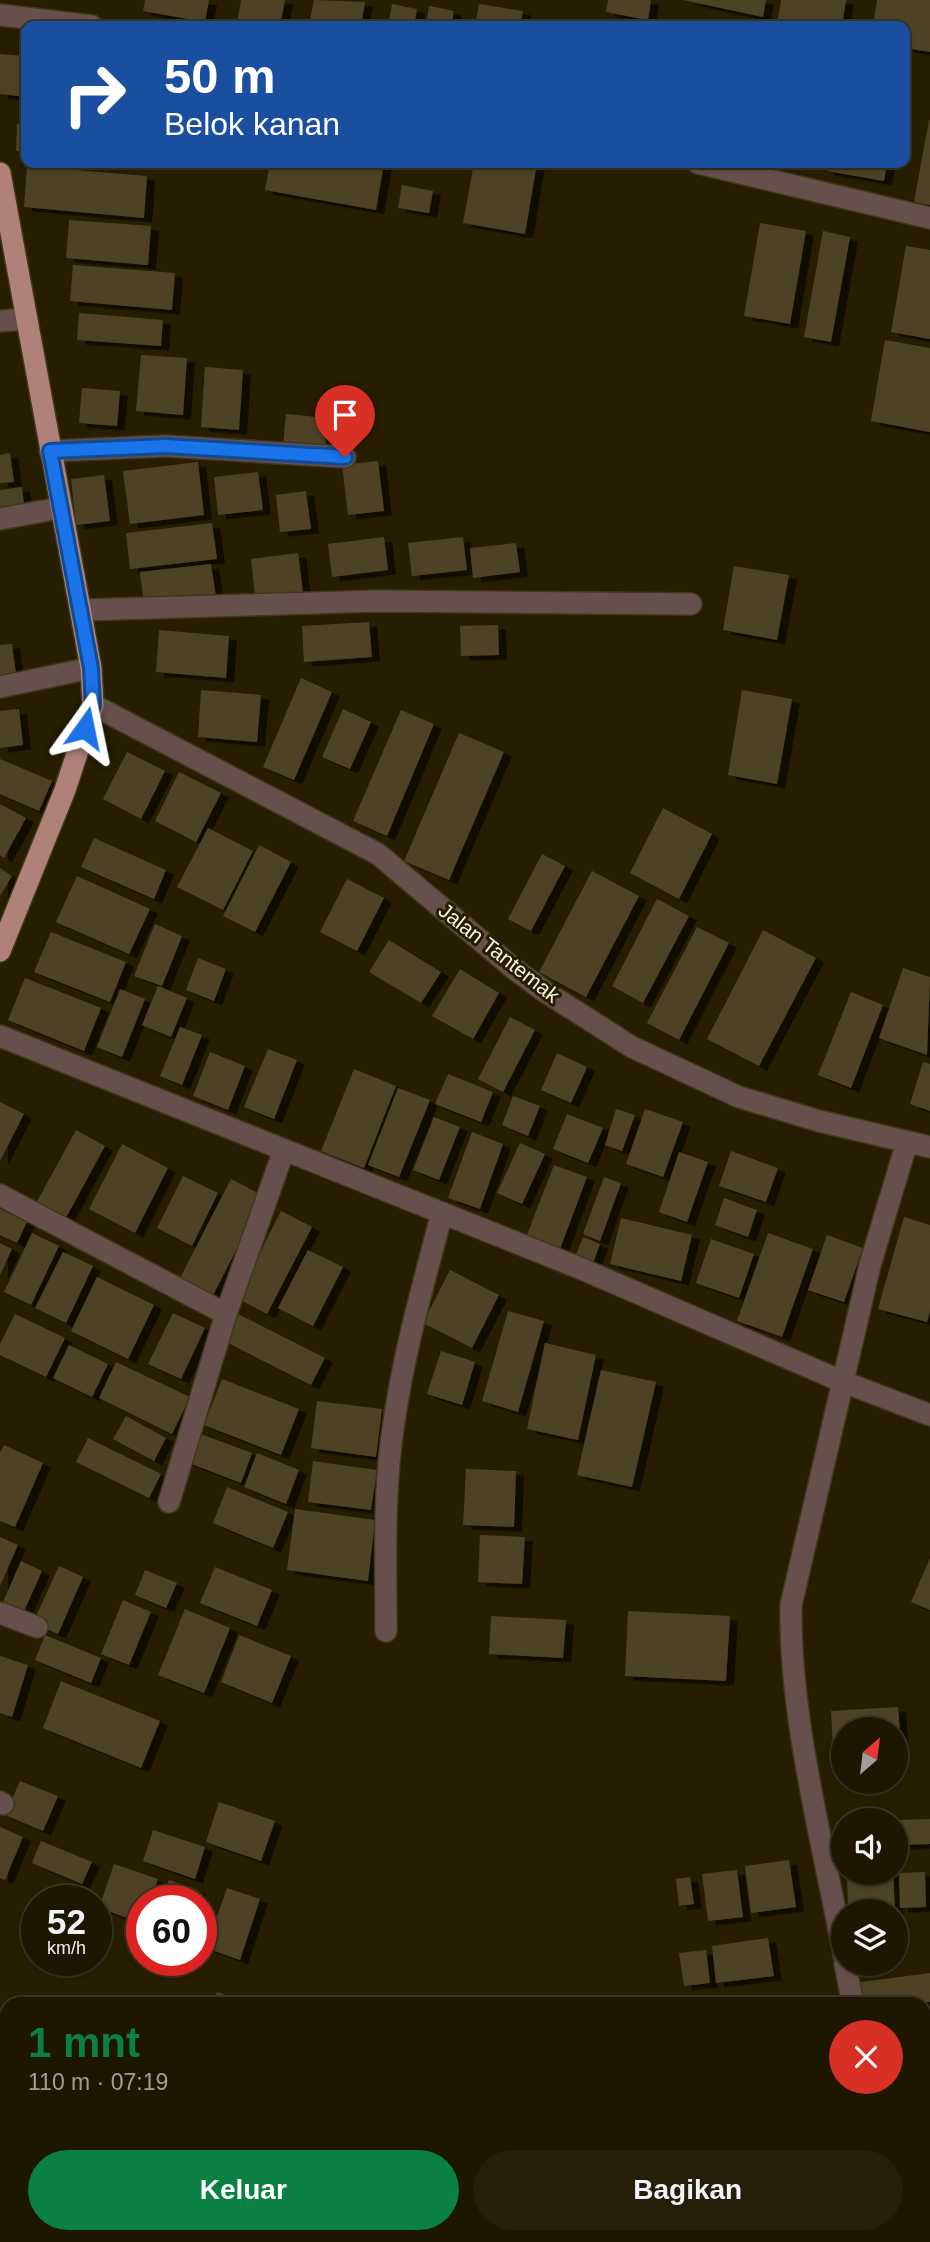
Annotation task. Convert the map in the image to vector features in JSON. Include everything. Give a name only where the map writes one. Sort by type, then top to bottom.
[{"type":"main road","points":[[0,173],[60,509],[81,610],[91,668],[93,705],[65,790],[0,951]]},
{"type":"street","points":[[0,15],[50,21]]},
{"type":"street","points":[[719,168],[930,218]]},
{"type":"street","points":[[0,321],[26,319]]},
{"type":"street","points":[[50,451],[166,446],[345,457]]},
{"type":"street","points":[[0,519],[60,509]]},
{"type":"street","points":[[81,610],[377,601],[691,604]]},
{"type":"street","points":[[0,687],[91,668]]},
{"type":"street","name":"Jalan Tantemak","points":[[93,705],[378,854],[544,992],[632,1047],[739,1097],[930,1147]]},
{"type":"street","points":[[0,1036],[582,1269],[841,1381],[930,1415]]},
{"type":"street","points":[[834,1899],[802,1731],[790,1631],[795,1579],[822,1482],[841,1381],[870,1265],[907,1142]]},
{"type":"street","points":[[169,1502],[226,1314],[284,1150]]},
{"type":"street","points":[[0,1195],[226,1314]]},
{"type":"street","points":[[386,1631],[387,1500],[393,1423],[412,1326],[442,1213]]},
{"type":"street","points":[[0,1613],[37,1627]]},
{"type":"street","points":[[847,1976],[851,1997]]},
{"type":"building","points":[[145,0],[209,0],[205,21],[143,11]]},
{"type":"building","points":[[241,0],[285,0],[281,21],[237,21]]},
{"type":"building","points":[[314,0],[365,2],[362,21],[310,21]]},
{"type":"building","points":[[608,0],[651,0],[648,20],[606,12]]},
{"type":"building","points":[[683,0],[766,0],[763,17]]},
{"type":"building","points":[[781,0],[846,0],[843,21],[778,19]]},
{"type":"building","points":[[877,0],[930,0],[930,52],[910,49],[910,21],[874,21]]},
{"type":"building","points":[[392,4],[417,9],[415,21],[389,21]]},
{"type":"building","points":[[479,4],[523,11],[521,21],[476,21]]},
{"type":"building","points":[[429,6],[454,11],[452,21],[427,21]]},
{"type":"building","points":[[0,54],[21,56],[21,96],[0,94]]},
{"type":"building","points":[[930,120],[930,205],[914,202]]},
{"type":"building","points":[[17,124],[21,124],[21,151],[16,151]]},
{"type":"building","points":[[27,168],[147,176],[144,218],[24,207]]},
{"type":"building","points":[[269,168],[383,168],[376,210],[265,190]]},
{"type":"building","points":[[473,168],[536,168],[525,234],[463,223]]},
{"type":"building","points":[[827,168],[886,168],[884,181],[827,171]]},
{"type":"building","points":[[402,185],[433,191],[429,213],[398,208]]},
{"type":"building","points":[[69,220],[151,226],[148,265],[66,258]]},
{"type":"building","points":[[760,223],[806,231],[790,324],[744,316]]},
{"type":"building","points":[[823,231],[850,237],[831,342],[804,337]]},
{"type":"building","points":[[906,246],[930,250],[930,339],[891,332]]},
{"type":"building","points":[[73,265],[175,273],[172,310],[70,301]]},
{"type":"building","points":[[79,313],[163,320],[161,346],[77,340]]},
{"type":"building","points":[[885,340],[930,348],[930,432],[871,421]]},
{"type":"building","points":[[141,355],[187,358],[183,415],[136,411]]},
{"type":"building","points":[[205,367],[243,370],[239,430],[201,427]]},
{"type":"building","points":[[82,388],[120,391],[117,426],[79,423]]},
{"type":"building","points":[[286,414],[327,418],[325,450],[283,446]]},
{"type":"building","points":[[10,453],[14,482],[0,483],[0,455]]},
{"type":"building","points":[[378,461],[384,511],[348,515],[342,465]]},
{"type":"building","points":[[198,462],[204,515],[130,524],[123,471]]},
{"type":"building","points":[[258,472],[263,510],[218,515],[214,477]]},
{"type":"building","points":[[104,475],[110,521],[76,525],[71,479]]},
{"type":"building","points":[[22,487],[25,514],[0,517],[0,490]]},
{"type":"building","points":[[306,491],[311,529],[280,532],[276,495]]},
{"type":"building","points":[[212,523],[217,559],[130,569],[126,533]]},
{"type":"building","points":[[384,537],[388,570],[332,577],[328,544]]},
{"type":"building","points":[[463,537],[467,570],[412,576],[408,543]]},
{"type":"building","points":[[516,543],[520,572],[473,578],[470,548]]},
{"type":"building","points":[[298,553],[303,592],[255,597],[251,559]]},
{"type":"building","points":[[211,564],[216,597],[144,605],[140,572]]},
{"type":"building","points":[[734,566],[789,575],[777,640],[723,630]]},
{"type":"building","points":[[369,622],[372,657],[304,662],[302,626]]},
{"type":"building","points":[[498,625],[499,655],[461,656],[460,626]]},
{"type":"building","points":[[159,630],[229,636],[226,678],[156,672]]},
{"type":"building","points":[[12,644],[17,682],[0,684],[0,645]]},
{"type":"building","points":[[301,678],[332,692],[294,780],[263,767]]},
{"type":"building","points":[[201,690],[261,695],[257,742],[198,737]]},
{"type":"building","points":[[742,690],[792,699],[777,784],[728,775]]},
{"type":"building","points":[[19,709],[23,745],[0,748],[0,711]]},
{"type":"building","points":[[343,709],[371,722],[350,769],[322,757]]},
{"type":"building","points":[[401,710],[434,724],[387,836],[353,821]]},
{"type":"building","points":[[459,733],[504,752],[449,880],[404,861]]},
{"type":"building","points":[[127,752],[165,771],[141,819],[103,799]]},
{"type":"building","points":[[0,759],[52,781],[39,811],[0,794]]},
{"type":"building","points":[[179,772],[221,793],[196,842],[155,821]]},
{"type":"building","points":[[0,804],[26,818],[4,858],[0,855]]},
{"type":"building","points":[[663,808],[712,834],[679,899],[630,873]]},
{"type":"building","points":[[208,828],[253,851],[223,910],[177,887]]},
{"type":"building","points":[[94,838],[166,870],[154,899],[81,867]]},
{"type":"building","points":[[259,845],[291,862],[255,932],[223,916]]},
{"type":"building","points":[[542,854],[565,866],[531,931],[508,919]]},
{"type":"building","points":[[0,868],[12,876],[0,896]]},
{"type":"building","points":[[592,871],[639,896],[586,997],[539,972]]},
{"type":"building","points":[[77,876],[150,909],[129,954],[56,922]]},
{"type":"building","points":[[347,879],[384,898],[357,951],[320,932]]},
{"type":"building","points":[[657,899],[689,916],[643,1003],[612,986]]},
{"type":"building","points":[[155,924],[182,936],[162,986],[134,976]]},
{"type":"building","points":[[697,927],[729,943],[679,1040],[647,1023]]},
{"type":"building","points":[[763,930],[816,958],[759,1066],[707,1039]]},
{"type":"building","points":[[51,932],[126,962],[110,1002],[34,972]]},
{"type":"building","points":[[389,940],[441,972],[421,1003],[369,972]]},
{"type":"building","points":[[198,958],[226,969],[214,1001],[186,990]]},
{"type":"building","points":[[903,968],[930,977],[927,1055],[879,1038]]},
{"type":"building","points":[[460,969],[499,993],[473,1039],[432,1016]]},
{"type":"building","points":[[25,978],[101,1008],[84,1051],[8,1020]]},
{"type":"building","points":[[158,986],[187,998],[171,1037],[142,1025]]},
{"type":"building","points":[[120,989],[145,999],[122,1057],[97,1047]]},
{"type":"building","points":[[851,992],[883,1005],[851,1088],[818,1075]]},
{"type":"building","points":[[510,1017],[535,1030],[503,1092],[478,1079]]},
{"type":"building","points":[[180,1027],[202,1035],[182,1085],[160,1076]]},
{"type":"building","points":[[268,1049],[297,1060],[274,1119],[244,1107]]},
{"type":"building","points":[[210,1052],[245,1066],[228,1110],[193,1096]]},
{"type":"building","points":[[557,1053],[587,1067],[571,1103],[541,1090]]},
{"type":"building","points":[[923,1062],[930,1064],[930,1111],[910,1104]]},
{"type":"building","points":[[354,1069],[396,1086],[364,1168],[321,1151]]},
{"type":"building","points":[[448,1074],[493,1092],[481,1122],[435,1104]]},
{"type":"building","points":[[398,1088],[430,1100],[399,1177],[368,1165]]},
{"type":"building","points":[[513,1096],[540,1106],[528,1136],[502,1125]]},
{"type":"building","points":[[0,1102],[24,1114],[0,1161]]},
{"type":"building","points":[[616,1109],[635,1115],[622,1151],[605,1145]]},
{"type":"building","points":[[645,1109],[683,1122],[663,1177],[626,1164]]},
{"type":"building","points":[[567,1114],[603,1128],[588,1163],[553,1149]]},
{"type":"building","points":[[434,1117],[460,1127],[439,1180],[413,1170]]},
{"type":"building","points":[[76,1130],[105,1146],[62,1225],[33,1209]]},
{"type":"building","points":[[472,1132],[503,1144],[480,1209],[448,1198]]},
{"type":"building","points":[[520,1143],[545,1154],[522,1204],[497,1193]]},
{"type":"building","points":[[122,1144],[168,1168],[135,1233],[89,1209]]},
{"type":"building","points":[[731,1151],[778,1168],[766,1202],[719,1186]]},
{"type":"building","points":[[679,1152],[708,1162],[687,1222],[659,1212]]},
{"type":"building","points":[[554,1165],[587,1177],[557,1257],[523,1245]]},
{"type":"building","points":[[183,1176],[218,1193],[192,1246],[157,1228]]},
{"type":"building","points":[[604,1177],[621,1183],[600,1241],[583,1234]]},
{"type":"building","points":[[231,1179],[264,1196],[210,1301],[177,1284]]},
{"type":"building","points":[[724,1198],[757,1210],[748,1237],[715,1225]]},
{"type":"building","points":[[0,1209],[27,1222],[17,1243],[0,1235]]},
{"type":"building","points":[[281,1211],[312,1227],[267,1314],[237,1298]]},
{"type":"building","points":[[904,1217],[930,1225],[930,1311],[927,1322],[878,1309]]},
{"type":"building","points":[[621,1218],[692,1235],[681,1281],[610,1264]]},
{"type":"building","points":[[32,1233],[59,1246],[31,1305],[4,1292]]},
{"type":"building","points":[[768,1233],[813,1249],[782,1337],[737,1321]]},
{"type":"building","points":[[827,1235],[863,1248],[844,1302],[808,1290]]},
{"type":"building","points":[[583,1237],[600,1244],[592,1266],[574,1260]]},
{"type":"building","points":[[711,1239],[754,1254],[739,1298],[696,1283]]},
{"type":"building","points":[[0,1243],[12,1249],[0,1275]]},
{"type":"building","points":[[308,1250],[343,1267],[313,1326],[278,1308]]},
{"type":"building","points":[[63,1252],[93,1266],[66,1323],[35,1308]]},
{"type":"building","points":[[450,1270],[499,1295],[472,1348],[423,1323]]},
{"type":"building","points":[[97,1277],[154,1305],[128,1359],[71,1331]]},
{"type":"building","points":[[508,1311],[544,1321],[518,1412],[482,1401]]},
{"type":"building","points":[[234,1312],[325,1358],[311,1385],[220,1339]]},
{"type":"building","points":[[173,1313],[205,1328],[181,1379],[148,1364]]},
{"type":"building","points":[[15,1314],[65,1338],[46,1377],[0,1355],[0,1344]]},
{"type":"building","points":[[545,1343],[596,1355],[578,1440],[527,1429]]},
{"type":"building","points":[[69,1345],[108,1364],[92,1397],[53,1378]]},
{"type":"building","points":[[441,1351],[475,1362],[462,1405],[427,1394]]},
{"type":"building","points":[[116,1362],[190,1397],[172,1434],[99,1398]]},
{"type":"building","points":[[601,1370],[656,1382],[632,1487],[577,1475]]},
{"type":"building","points":[[222,1379],[299,1409],[281,1455],[204,1425]]},
{"type":"building","points":[[317,1401],[382,1409],[376,1457],[311,1448]]},
{"type":"building","points":[[126,1416],[166,1438],[154,1461],[113,1439]]},
{"type":"building","points":[[195,1432],[252,1453],[241,1483],[184,1461]]},
{"type":"building","points":[[88,1438],[161,1474],[149,1498],[76,1462]]},
{"type":"building","points":[[4,1445],[43,1463],[15,1527],[0,1521],[0,1453]]},
{"type":"building","points":[[257,1453],[299,1470],[286,1504],[244,1487]]},
{"type":"building","points":[[313,1461],[377,1470],[371,1510],[308,1502]]},
{"type":"building","points":[[466,1469],[516,1471],[514,1527],[463,1525]]},
{"type":"building","points":[[227,1487],[288,1512],[273,1548],[213,1523]]},
{"type":"building","points":[[295,1509],[375,1520],[368,1581],[287,1570]]},
{"type":"building","points":[[480,1535],[525,1537],[522,1584],[478,1582]]},
{"type":"building","points":[[0,1537],[18,1545],[0,1586]]},
{"type":"building","points":[[930,1558],[930,1610],[911,1602]]},
{"type":"building","points":[[21,1561],[42,1571],[20,1620],[0,1609]]},
{"type":"building","points":[[59,1566],[83,1577],[58,1634],[33,1623]]},
{"type":"building","points":[[215,1567],[272,1590],[257,1626],[200,1603]]},
{"type":"building","points":[[145,1570],[177,1583],[166,1608],[135,1595]]},
{"type":"building","points":[[123,1600],[151,1612],[129,1665],[101,1654]]},
{"type":"building","points":[[185,1609],[230,1628],[204,1693],[158,1675]]},
{"type":"building","points":[[628,1611],[730,1616],[726,1681],[625,1676]]},
{"type":"building","points":[[491,1616],[566,1620],[563,1658],[489,1654]]},
{"type":"building","points":[[45,1635],[101,1658],[91,1683],[35,1660]]},
{"type":"building","points":[[239,1635],[291,1656],[272,1703],[221,1682]]},
{"type":"building","points":[[0,1656],[28,1665],[12,1717],[0,1713]]},
{"type":"building","points":[[61,1681],[160,1721],[141,1768],[43,1728]]},
{"type":"building","points":[[898,1707],[899,1717],[831,1717],[831,1711]]},
{"type":"building","points":[[20,1781],[58,1796],[43,1831],[5,1815]]},
{"type":"building","points":[[219,1802],[275,1821],[261,1861],[206,1842]]},
{"type":"building","points":[[930,1819],[930,1844],[908,1845],[908,1820]]},
{"type":"building","points":[[0,1827],[23,1837],[5,1880],[0,1878]]},
{"type":"building","points":[[153,1830],[205,1847],[195,1879],[143,1861]]},
{"type":"building","points":[[41,1841],[92,1862],[82,1884],[32,1863]]},
{"type":"building","points":[[789,1860],[796,1907],[751,1913],[745,1866]]},
{"type":"building","points":[[114,1864],[158,1879],[156,1885],[126,1885],[126,1917],[112,1913],[112,1885],[107,1885]]},
{"type":"building","points":[[737,1870],[743,1917],[708,1921],[702,1874]]},
{"type":"building","points":[[925,1872],[926,1907],[908,1908],[908,1899],[900,1899],[899,1885],[908,1885],[908,1873]]},
{"type":"building","points":[[690,1877],[694,1904],[679,1906],[676,1879]]},
{"type":"building","points":[[169,1880],[184,1885],[167,1885]]},
{"type":"building","points":[[847,1885],[894,1885],[894,1899],[848,1899]]},
{"type":"building","points":[[227,1888],[260,1899],[240,1960],[217,1952],[217,1917]]},
{"type":"building","points":[[768,1938],[774,1976],[716,1983],[712,1946]]},
{"type":"building","points":[[706,1950],[710,1983],[684,1986],[679,1953]]},
{"type":"building","points":[[930,1973],[930,1997],[856,1997],[854,1983]]},
{"type":"building","points":[[217,1992],[232,1997],[215,1997]]},
{"type":"route","points":[[85,728],[93,705],[91,668],[50,451],[166,446],[345,457]]}]
